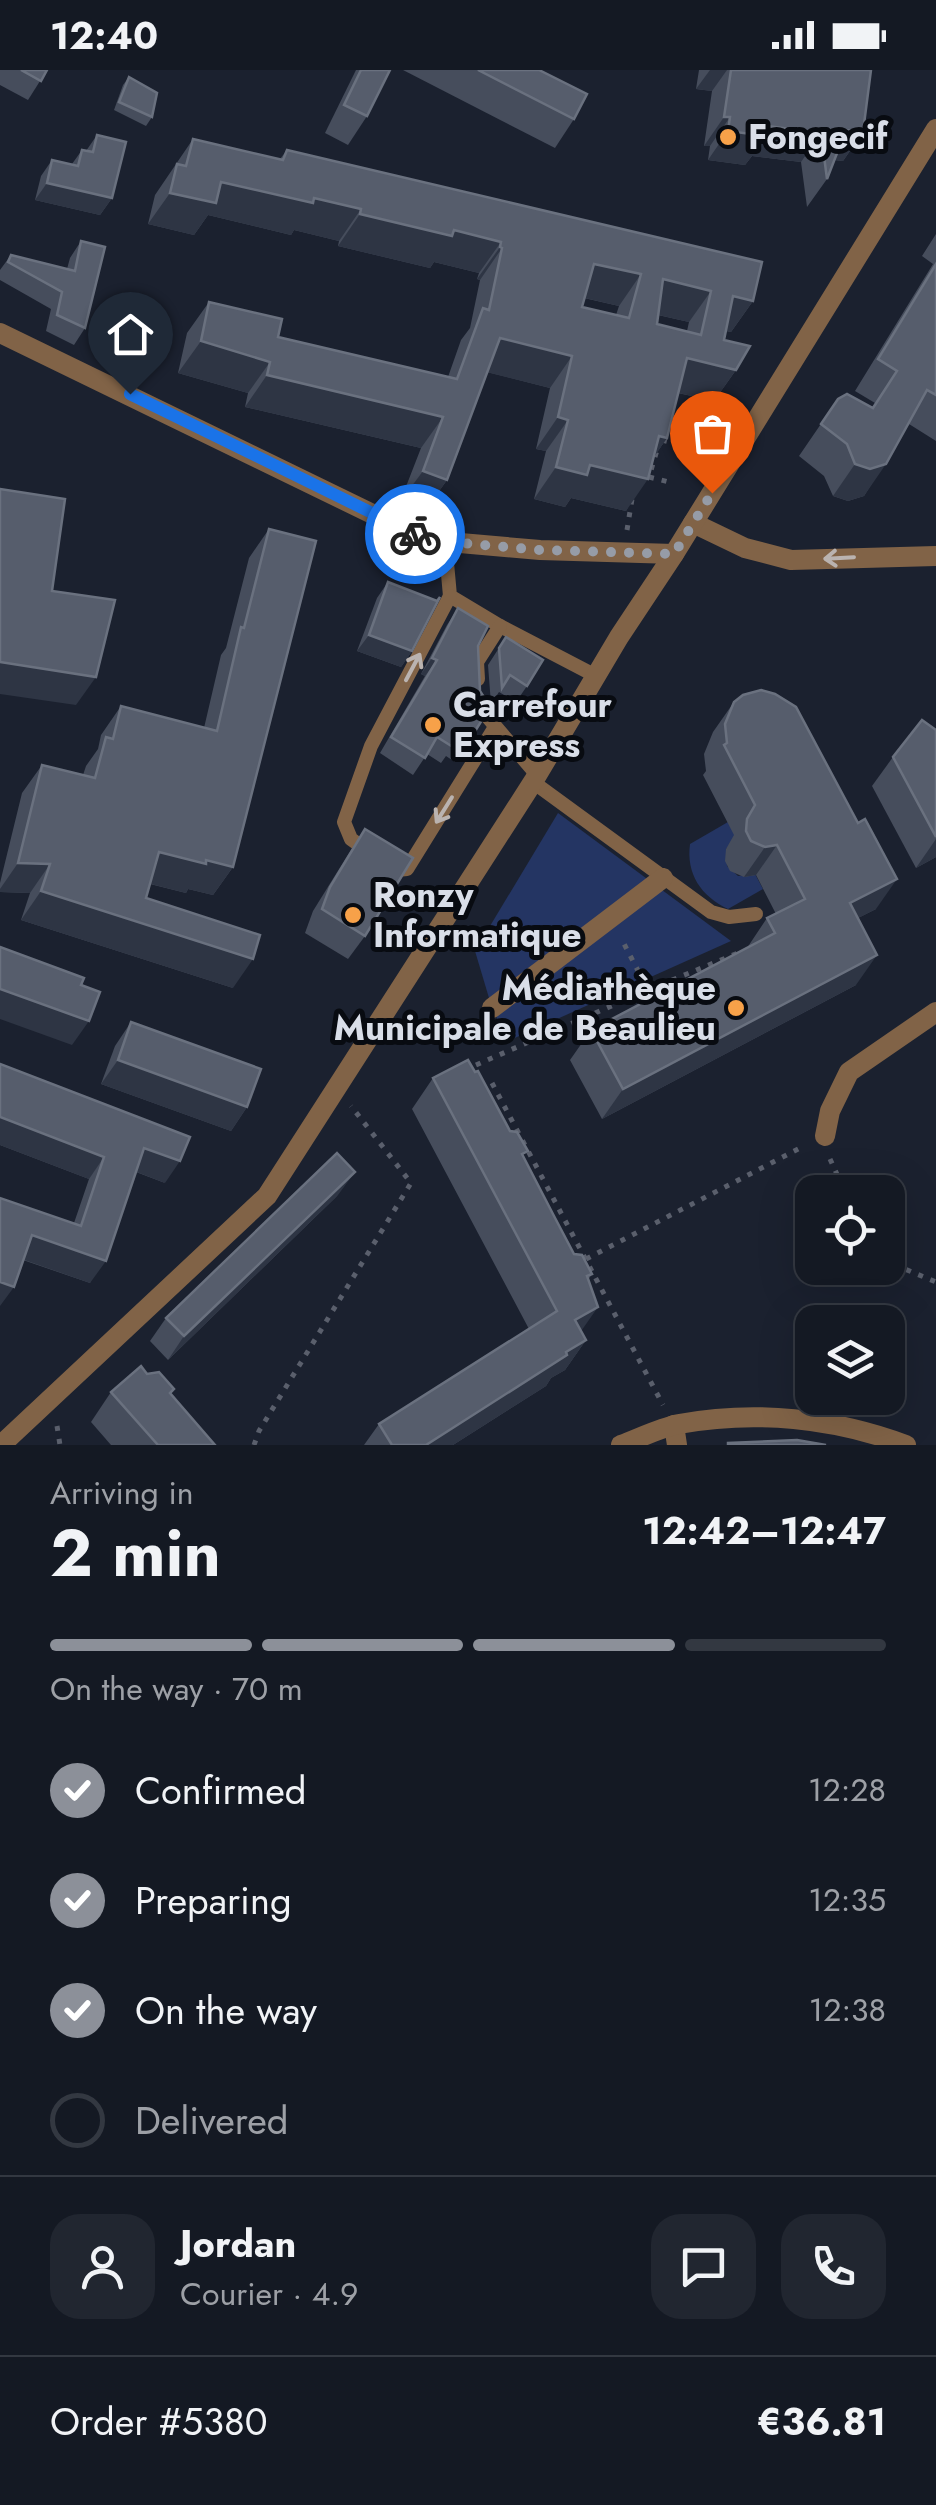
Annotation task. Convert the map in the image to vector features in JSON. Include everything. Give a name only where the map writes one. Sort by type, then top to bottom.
[{"type":"street","points":[[1,1445],[266,1196],[535,778],[936,129]]},
{"type":"street","points":[[0,332],[426,540],[674,554]]},
{"type":"street","points":[[693,524],[744,548],[791,560],[936,556]]},
{"type":"street","points":[[492,1008],[663,878]]},
{"type":"street","points":[[824,1136],[830,1111],[848,1072],[936,1012]]},
{"type":"street","points":[[621,1445],[676,1435],[720,1418],[772,1416],[827,1423],[906,1445]]},
{"type":"lane","points":[[445,541],[450,596],[371,746],[344,822],[351,839],[396,870],[407,869],[495,726]]},
{"type":"lane","points":[[450,596],[596,676]]},
{"type":"lane","points":[[500,626],[478,662],[479,706],[535,778],[711,912],[729,918],[756,914]]},
{"type":"path","points":[[650,478],[664,423]]},
{"type":"path","points":[[659,439],[694,448]]},
{"type":"path","points":[[638,474],[673,483]]},
{"type":"path","points":[[628,553],[635,530],[625,530],[634,493]]},
{"type":"path","points":[[610,917],[648,990]]},
{"type":"path","points":[[476,1065],[742,951]]},
{"type":"path","points":[[492,1083],[676,1435]]},
{"type":"path","points":[[254,1445],[269,1414],[411,1183],[336,1088]]},
{"type":"path","points":[[586,1258],[824,1136],[836,1175]]},
{"type":"path","points":[[905,1269],[936,1282]]},
{"type":"shaded area","points":[[558,813],[731,941],[508,1041],[492,1008],[475,951]]},
{"type":"shaded area","points":[[728,822],[736,837],[726,849],[727,866],[738,876],[755,874],[763,889],[728,909],[710,898],[697,883],[689,855],[690,844]]},
{"type":"building","points":[[21,70],[47,70],[41,81]]},
{"type":"building","points":[[361,70],[390,70],[367,116],[344,105]]},
{"type":"building","points":[[478,70],[539,70],[587,94],[574,119]]},
{"type":"building","points":[[731,70],[871,70],[863,132],[846,130],[827,179],[821,133],[767,126],[766,136],[728,131],[730,117],[724,117]]},
{"type":"building","points":[[129,77],[157,93],[152,117],[119,102]]},
{"type":"building","points":[[97,135],[126,142],[112,198],[47,183],[52,160],[78,166],[82,150],[93,152]]},
{"type":"building","points":[[193,139],[283,160],[287,150],[762,262],[753,301],[733,296],[724,340],[750,346],[736,370],[687,358],[667,438],[659,436],[648,479],[590,465],[587,475],[556,467],[568,420],[558,417],[572,356],[500,338],[447,480],[423,471],[443,417],[267,375],[270,362],[201,341],[209,302],[282,319],[278,337],[457,379],[483,308],[489,310],[501,242],[454,230],[452,236],[360,214],[361,209],[314,198],[313,203],[221,182],[216,203],[170,193],[177,164],[186,166]],"holes":[[[594,264],[641,274],[629,318],[582,307]],[[663,279],[711,291],[701,335],[657,324]]]},
{"type":"building","points":[[81,241],[105,247],[85,328],[57,315],[62,292],[8,262],[11,255],[75,271]]},
{"type":"building","points":[[936,264],[936,395],[927,390],[886,464],[870,469],[855,464],[847,444],[821,424],[838,399],[847,394],[873,408],[897,371],[878,359]]},
{"type":"building","points":[[0,489],[65,499],[52,591],[115,600],[96,677],[0,662]]},
{"type":"building","points":[[269,529],[316,541],[233,867],[159,852],[146,898],[260,935],[253,959],[41,891],[50,864],[18,863],[42,765],[95,778],[106,737],[113,739],[121,706],[217,731]]},
{"type":"building","points":[[388,582],[437,601],[440,597],[412,651],[369,635]]},
{"type":"building","points":[[458,608],[488,626],[478,646],[480,691],[490,707],[466,746],[457,740],[453,747],[437,737],[425,758],[391,737],[437,660],[432,658]]},
{"type":"building","points":[[506,637],[543,660],[527,686],[510,675],[502,688],[499,648]]},
{"type":"building","points":[[761,690],[796,707],[858,823],[865,819],[897,879],[850,903],[877,955],[623,1089],[591,1030],[775,933],[767,918],[805,899],[777,845],[765,847],[751,841],[746,831],[747,819],[755,805],[724,745],[725,724],[734,702]]},
{"type":"building","points":[[922,720],[936,730],[936,837],[893,757]]},
{"type":"building","points":[[365,829],[413,858],[365,936],[322,909],[330,887]]},
{"type":"building","points":[[0,947],[84,978],[81,985],[100,992],[89,1021],[0,989]]},
{"type":"building","points":[[131,1022],[261,1069],[247,1107],[118,1060]]},
{"type":"building","points":[[468,1060],[478,1071],[510,1131],[517,1132],[528,1151],[522,1154],[554,1216],[574,1254],[582,1255],[592,1274],[587,1276],[598,1307],[575,1320],[586,1340],[567,1355],[426,1445],[392,1445],[379,1424],[557,1311],[433,1078]]},
{"type":"building","points":[[0,1064],[190,1137],[180,1161],[144,1148],[106,1261],[32,1235],[14,1287],[0,1282],[0,1198],[81,1226],[104,1157],[0,1117]]},
{"type":"building","points":[[337,1153],[355,1172],[184,1336],[166,1318]]},
{"type":"building","points":[[141,1366],[147,1374],[159,1372],[174,1389],[170,1393],[215,1445],[158,1445],[111,1392]]},
{"type":"building","points":[[797,1440],[826,1445],[728,1445],[728,1443]]},
{"type":"way so far","points":[[415,534],[426,540],[540,550],[674,554],[712,493]]},
{"type":"place","name":"Fongecif","points":[[728,137]]},
{"type":"place","name":"Carrefour Express","points":[[433,725]]},
{"type":"place","name":"Ronzy Informatique","points":[[353,915]]},
{"type":"place","name":"Médiathèque Municipale de Beaulieu","points":[[736,1008]]},
{"type":"route","points":[[130,394],[415,534]]}]
